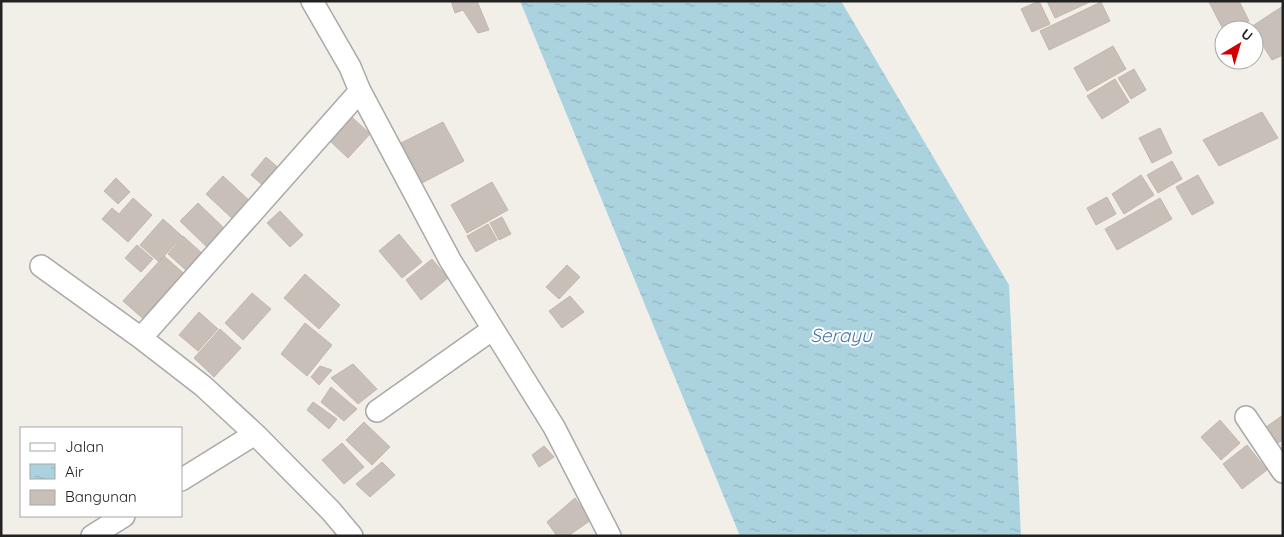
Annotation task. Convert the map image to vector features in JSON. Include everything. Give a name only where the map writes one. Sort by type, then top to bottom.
[{"type":"street","points":[[312,1],[350,67],[360,91],[450,260],[554,427],[610,536]]},
{"type":"street","points":[[141,338],[360,91]]},
{"type":"street","points":[[41,266],[141,338],[203,386],[255,434],[352,536]]},
{"type":"street","points":[[377,411],[493,329]]},
{"type":"street","points":[[1246,417],[1283,472]]},
{"type":"street","points":[[182,479],[255,434]]},
{"type":"street","points":[[92,536],[122,517]]},
{"type":"water","name":"Serayu","points":[[520,1],[841,1],[1009,285],[1021,536],[740,536]]},
{"type":"building","points":[[451,1],[477,1],[489,30],[478,33],[463,10],[455,13]]},
{"type":"building","points":[[1039,1],[1050,24],[1032,32],[1021,9]]},
{"type":"building","points":[[1047,1],[1092,1],[1055,18]]},
{"type":"building","points":[[1239,1],[1248,20],[1218,20],[1209,2]]},
{"type":"building","points":[[1101,2],[1110,21],[1049,50],[1040,31]]},
{"type":"building","points":[[1283,6],[1283,55],[1272,60],[1264,47],[1264,20],[1262,20]]},
{"type":"building","points":[[1113,46],[1126,69],[1087,91],[1074,68]]},
{"type":"building","points":[[1134,69],[1146,90],[1131,99],[1118,78]]},
{"type":"building","points":[[1115,79],[1129,102],[1102,119],[1087,96]]},
{"type":"building","points":[[1262,112],[1278,138],[1219,166],[1203,140]]},
{"type":"building","points":[[352,117],[370,134],[348,158],[330,141]]},
{"type":"building","points":[[443,122],[464,161],[420,184],[399,144]]},
{"type":"building","points":[[1160,128],[1172,153],[1152,163],[1139,138]]},
{"type":"building","points":[[266,157],[282,171],[267,189],[251,175]]},
{"type":"building","points":[[1172,161],[1182,179],[1158,193],[1147,175]]},
{"type":"building","points":[[1141,175],[1154,195],[1124,214],[1112,194]]},
{"type":"building","points":[[1198,175],[1214,203],[1192,215],[1176,187]]},
{"type":"building","points":[[223,176],[253,204],[236,222],[206,194]]},
{"type":"building","points":[[116,178],[130,192],[118,204],[104,191]]},
{"type":"building","points":[[492,182],[508,210],[467,233],[451,205]]},
{"type":"building","points":[[1107,197],[1116,214],[1096,225],[1087,208]]},
{"type":"building","points":[[133,198],[152,215],[128,242],[102,219],[112,208],[119,214]]},
{"type":"building","points":[[1160,198],[1172,219],[1117,250],[1105,229]]},
{"type":"building","points":[[198,203],[227,231],[210,250],[180,221]]},
{"type":"building","points":[[280,211],[303,235],[290,247],[267,223]]},
{"type":"building","points":[[502,217],[511,234],[499,240],[490,223]]},
{"type":"building","points":[[163,219],[182,236],[159,262],[140,245]]},
{"type":"building","points":[[488,224],[497,240],[476,252],[467,236]]},
{"type":"building","points":[[399,234],[422,262],[402,278],[379,251]]},
{"type":"building","points":[[183,236],[204,255],[188,272],[168,254]]},
{"type":"building","points":[[137,245],[153,259],[141,272],[125,258]]},
{"type":"building","points":[[164,256],[189,278],[148,323],[123,301]]},
{"type":"building","points":[[432,259],[448,278],[421,300],[406,280]]},
{"type":"building","points":[[567,265],[580,277],[559,299],[546,287]]},
{"type":"building","points":[[305,274],[340,305],[319,329],[284,298]]},
{"type":"building","points":[[252,293],[271,309],[243,340],[225,323]]},
{"type":"building","points":[[570,296],[584,312],[562,328],[549,311]]},
{"type":"building","points":[[199,312],[218,329],[198,351],[179,335]]},
{"type":"building","points":[[305,323],[332,345],[307,376],[281,354]]},
{"type":"building","points":[[220,329],[241,348],[214,377],[194,358]]},
{"type":"building","points":[[353,364],[377,389],[358,404],[331,378]]},
{"type":"building","points":[[320,366],[332,370],[319,385],[311,377]]},
{"type":"building","points":[[331,387],[357,409],[344,421],[321,402]]},
{"type":"building","points":[[313,402],[337,419],[329,429],[307,410]]},
{"type":"building","points":[[1283,415],[1283,440],[1278,443],[1266,427]]},
{"type":"building","points":[[1220,420],[1240,443],[1221,460],[1201,437]]},
{"type":"building","points":[[364,422],[390,447],[372,465],[346,440]]},
{"type":"building","points":[[342,443],[364,467],[344,484],[322,460]]},
{"type":"building","points":[[1247,445],[1267,470],[1242,489],[1223,464]]},
{"type":"building","points":[[544,446],[554,457],[539,467],[532,455]]},
{"type":"building","points":[[382,462],[395,475],[370,497],[356,484]]},
{"type":"building","points":[[575,498],[591,520],[568,536],[557,536],[547,522]]}]
